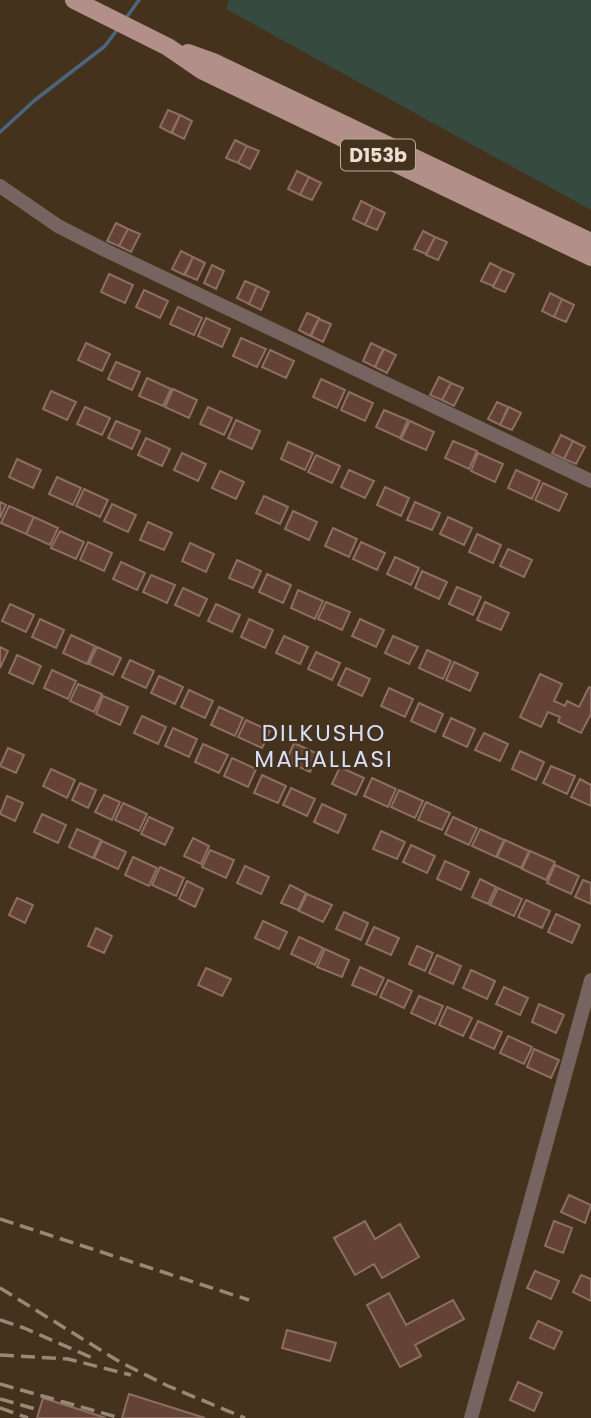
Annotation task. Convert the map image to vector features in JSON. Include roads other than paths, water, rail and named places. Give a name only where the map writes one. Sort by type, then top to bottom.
[{"type":"main road","name":"D153b","points":[[74,0],[168,47],[203,71],[591,257]]},
{"type":"main road","name":"D153b","points":[[168,47],[213,62],[591,242]]},
{"type":"street","points":[[2,188],[58,226],[107,251],[591,481]]},
{"type":"street","points":[[471,1418],[591,980]]},
{"type":"waterway","points":[[126,18],[139,0]]},
{"type":"waterway","points":[[0,132],[35,100],[105,46],[117,30]]},
{"type":"railway","points":[[0,1219],[249,1300]]},
{"type":"railway","points":[[0,1288],[120,1362],[168,1386],[245,1418]]},
{"type":"railway","points":[[0,1320],[95,1359]]},
{"type":"railway","points":[[0,1355],[68,1359],[131,1375]]},
{"type":"railway","points":[[0,1384],[120,1418]]},
{"type":"railway","points":[[0,1399],[39,1410]]},
{"type":"railway","points":[[0,1408],[28,1418]]},
{"type":"district","name":"DILKUSHO MAHALLASI","points":[[324,746]]}]
